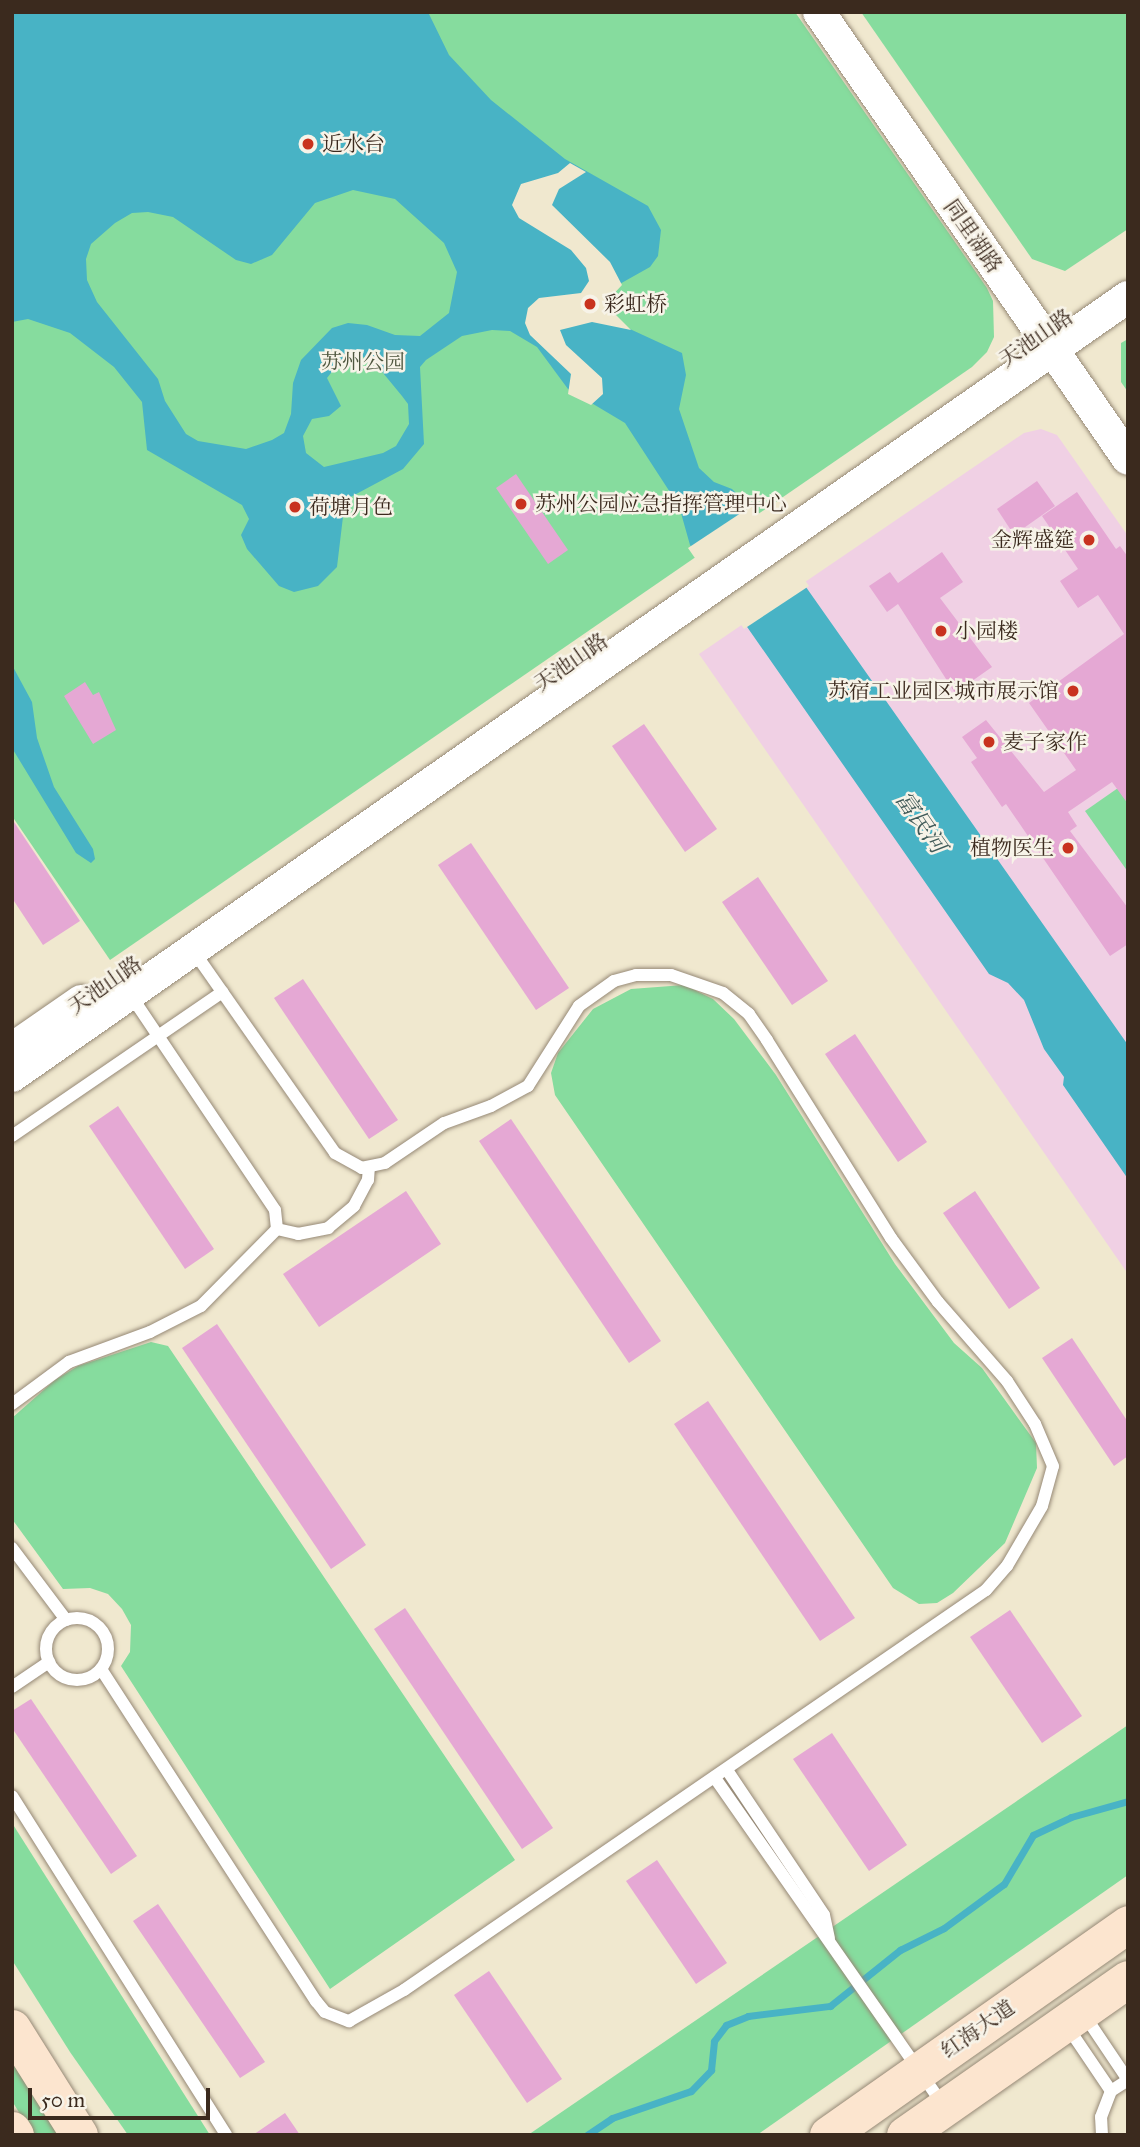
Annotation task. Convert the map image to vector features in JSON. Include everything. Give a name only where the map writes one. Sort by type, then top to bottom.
[{"type":"main road","name":"红海大道","points":[[828,2135],[1128,1924]]},
{"type":"main road","points":[[905,2135],[1128,1979]]},
{"type":"main road","points":[[12,2028],[79,2135]]},
{"type":"main road","points":[[12,2130],[15,2135]]},
{"type":"street","name":"同里湖路","points":[[818,12],[1128,459]]},
{"type":"street","name":"天池山路","points":[[12,1049],[810,508],[1047,342],[1128,273]]},
{"type":"street","name":"天池山路","points":[[1047,342],[1128,297]]},
{"type":"street","name":"天池山路","points":[[12,1076],[193,950],[661,611]]},
{"type":"lane","points":[[101,1669],[316,2001],[325,2012],[349,2021],[404,1990],[986,1590],[1007,1566],[1042,1506],[1053,1466],[1035,1424],[1007,1381],[938,1302],[891,1238],[750,1014],[704,984],[657,974],[614,981],[579,1006],[528,1086],[491,1106],[444,1123],[385,1163],[369,1167],[352,1165],[335,1153],[193,950]]},
{"type":"lane","points":[[12,1136],[222,992]]},
{"type":"lane","points":[[130,994],[275,1210],[277,1229]]},
{"type":"lane","points":[[277,1229],[298,1234],[328,1228],[354,1206],[369,1167]]},
{"type":"lane","points":[[12,1404],[69,1362],[150,1332],[201,1306],[277,1229]]},
{"type":"lane","points":[[12,1548],[66,1620]]},
{"type":"lane","points":[[86,1619],[102,1631],[108,1650],[101,1669],[93,1676],[73,1680],[49,1662],[50,1633],[66,1620],[86,1619]]},
{"type":"lane","points":[[12,1687],[49,1662]]},
{"type":"lane","points":[[726,1770],[824,1915],[829,1939]]},
{"type":"lane","points":[[715,1778],[813,1923],[829,1939],[944,2108]]},
{"type":"lane","points":[[12,1796],[226,2135]]},
{"type":"lane","points":[[1073,2017],[1128,2080],[1111,2091],[1101,2117],[1102,2135]]},
{"type":"lane","points":[[1073,2017],[1111,2091]]},
{"type":"shaded area","points":[[1041,429],[1057,435],[1128,536],[1128,1274],[699,654],[1024,433]]},
{"type":"green space","name":"苏州公园","points":[[12,12],[795,12],[987,288],[993,301],[994,337],[987,352],[972,367],[110,960],[12,816]]},
{"type":"green space","points":[[861,12],[1128,12],[1128,229],[1065,271],[1032,259]]},
{"type":"green space","points":[[1128,339],[1128,392],[1121,382],[1121,343]]},
{"type":"green space","points":[[1128,781],[1128,872],[1085,811]]},
{"type":"green space","points":[[684,985],[713,999],[734,1019],[776,1075],[895,1264],[954,1343],[982,1368],[1036,1443],[1037,1468],[1005,1543],[953,1593],[937,1603],[919,1604],[893,1588],[555,1095],[551,1073],[558,1053],[593,1009],[631,989]]},
{"type":"green space","points":[[151,1342],[168,1346],[515,1860],[330,1989],[121,1666],[130,1652],[131,1625],[122,1609],[108,1594],[90,1588],[63,1589],[12,1519],[12,1418],[55,1380],[78,1366]]},
{"type":"green space","points":[[1128,1725],[1128,1875],[757,2135],[528,2135]]},
{"type":"green space","points":[[12,1823],[210,2135],[128,2135],[70,2052],[12,1960]]},
{"type":"green space","points":[[12,2047],[67,2135],[33,2135],[12,2101]]},
{"type":"water","name":"富民河","points":[[12,12],[428,12],[449,55],[491,100],[565,159],[648,206],[661,230],[658,256],[650,267],[609,290],[605,300],[619,324],[682,353],[686,375],[679,409],[699,468],[714,482],[732,489],[749,506],[1128,1045],[1128,1179],[1063,1085],[1064,1077],[1044,1049],[1024,1000],[1008,983],[989,974],[690,545],[679,506],[625,423],[568,389],[537,347],[510,331],[492,330],[462,336],[426,360],[420,367],[424,444],[403,469],[345,500],[337,567],[318,586],[294,592],[279,586],[247,549],[241,535],[249,519],[242,505],[147,450],[142,402],[114,367],[70,333],[28,319],[12,322]],"holes":[[[353,190],[395,199],[444,243],[457,272],[449,313],[420,336],[395,335],[367,325],[348,323],[332,328],[301,360],[293,383],[291,414],[284,433],[272,440],[246,449],[198,441],[186,434],[165,401],[158,379],[97,302],[87,280],[86,259],[91,244],[115,223],[132,213],[148,212],[173,217],[236,260],[251,264],[272,255],[315,203]],[[356,354],[374,362],[402,396],[408,404],[409,424],[396,446],[383,453],[324,467],[306,453],[303,436],[312,419],[329,416],[341,406],[327,378],[338,364]]]},
{"type":"water","points":[[12,665],[32,702],[37,738],[54,787],[93,849],[95,859],[91,863],[76,853],[12,748]]},
{"type":"pier","points":[[570,163],[586,172],[559,189],[552,205],[610,262],[622,285],[608,300],[613,312],[631,330],[592,322],[560,330],[566,345],[602,378],[603,394],[591,405],[568,394],[571,374],[530,335],[525,323],[528,308],[539,298],[581,293],[589,281],[586,268],[571,250],[519,218],[512,205],[521,184],[558,173]]},
{"type":"pier","points":[[753,505],[809,586],[744,629],[688,548]]},
{"type":"building","points":[[516,474],[568,550],[548,564],[496,488]]},
{"type":"building","points":[[1037,481],[1055,506],[1014,535],[997,509]]},
{"type":"building","points":[[1077,492],[1116,549],[1120,546],[1128,557],[1128,804],[1112,782],[1068,812],[1077,826],[1070,831],[1128,908],[1128,944],[1110,956],[1006,804],[1002,807],[971,762],[977,758],[962,737],[986,720],[1044,792],[1076,770],[1029,703],[1124,634],[1098,595],[1078,608],[1060,581],[1078,569],[1042,516]]},
{"type":"building","points":[[942,552],[963,582],[940,598],[992,667],[955,693],[898,604],[887,612],[869,586],[890,572],[898,583]]},
{"type":"building","points":[[85,682],[93,695],[99,692],[116,730],[93,744],[64,696]]},
{"type":"building","points":[[644,724],[717,829],[685,852],[612,746]]},
{"type":"building","points":[[12,819],[80,921],[43,945],[12,898]]},
{"type":"building","points":[[471,843],[569,988],[536,1010],[438,865]]},
{"type":"building","points":[[758,877],[828,981],[792,1005],[722,902]]},
{"type":"building","points":[[303,979],[398,1120],[369,1139],[274,998]]},
{"type":"building","points":[[855,1034],[927,1142],[898,1162],[825,1054]]},
{"type":"building","points":[[118,1106],[214,1249],[185,1269],[89,1126]]},
{"type":"building","points":[[511,1119],[661,1341],[629,1363],[479,1141]]},
{"type":"building","points":[[406,1191],[441,1244],[319,1327],[283,1274]]},
{"type":"building","points":[[975,1191],[1040,1288],[1009,1309],[943,1213]]},
{"type":"building","points":[[217,1324],[366,1545],[331,1569],[182,1348]]},
{"type":"building","points":[[1072,1338],[1128,1422],[1128,1456],[1114,1466],[1042,1358]]},
{"type":"building","points":[[708,1401],[855,1618],[820,1641],[674,1424]]},
{"type":"building","points":[[405,1608],[553,1828],[522,1849],[374,1629]]},
{"type":"building","points":[[1010,1610],[1082,1716],[1042,1743],[970,1637]]},
{"type":"building","points":[[31,1699],[137,1856],[111,1874],[12,1728],[12,1711]]},
{"type":"building","points":[[832,1733],[907,1845],[869,1871],[793,1759]]},
{"type":"building","points":[[657,1860],[727,1963],[696,1984],[626,1881]]},
{"type":"building","points":[[158,1904],[265,2062],[240,2078],[133,1921]]},
{"type":"building","points":[[489,1971],[562,2079],[527,2103],[454,1995]]},
{"type":"building","points":[[285,2113],[300,2135],[253,2135]]},
{"type":"waterway","points":[[587,2135],[612,2118],[691,2091],[711,2070],[714,2041],[726,2025],[748,2016],[830,2006],[900,1950],[944,1928],[1004,1884],[1033,1835],[1071,1817],[1128,1801]]},
{"type":"place","name":"近水台","points":[[308,144]]},
{"type":"place","name":"彩虹桥","points":[[590,304]]},
{"type":"place","name":"苏州公园应急指挥管理中心","points":[[521,504]]},
{"type":"place","name":"荷塘月色","points":[[295,507]]},
{"type":"place","name":"金辉盛筵","points":[[1089,540]]},
{"type":"place","name":"小园楼","points":[[941,631]]},
{"type":"place","name":"苏宿工业园区城市展示馆","points":[[1073,691]]},
{"type":"place","name":"麦子家作","points":[[989,742]]},
{"type":"place","name":"植物医生","points":[[1068,848]]}]
